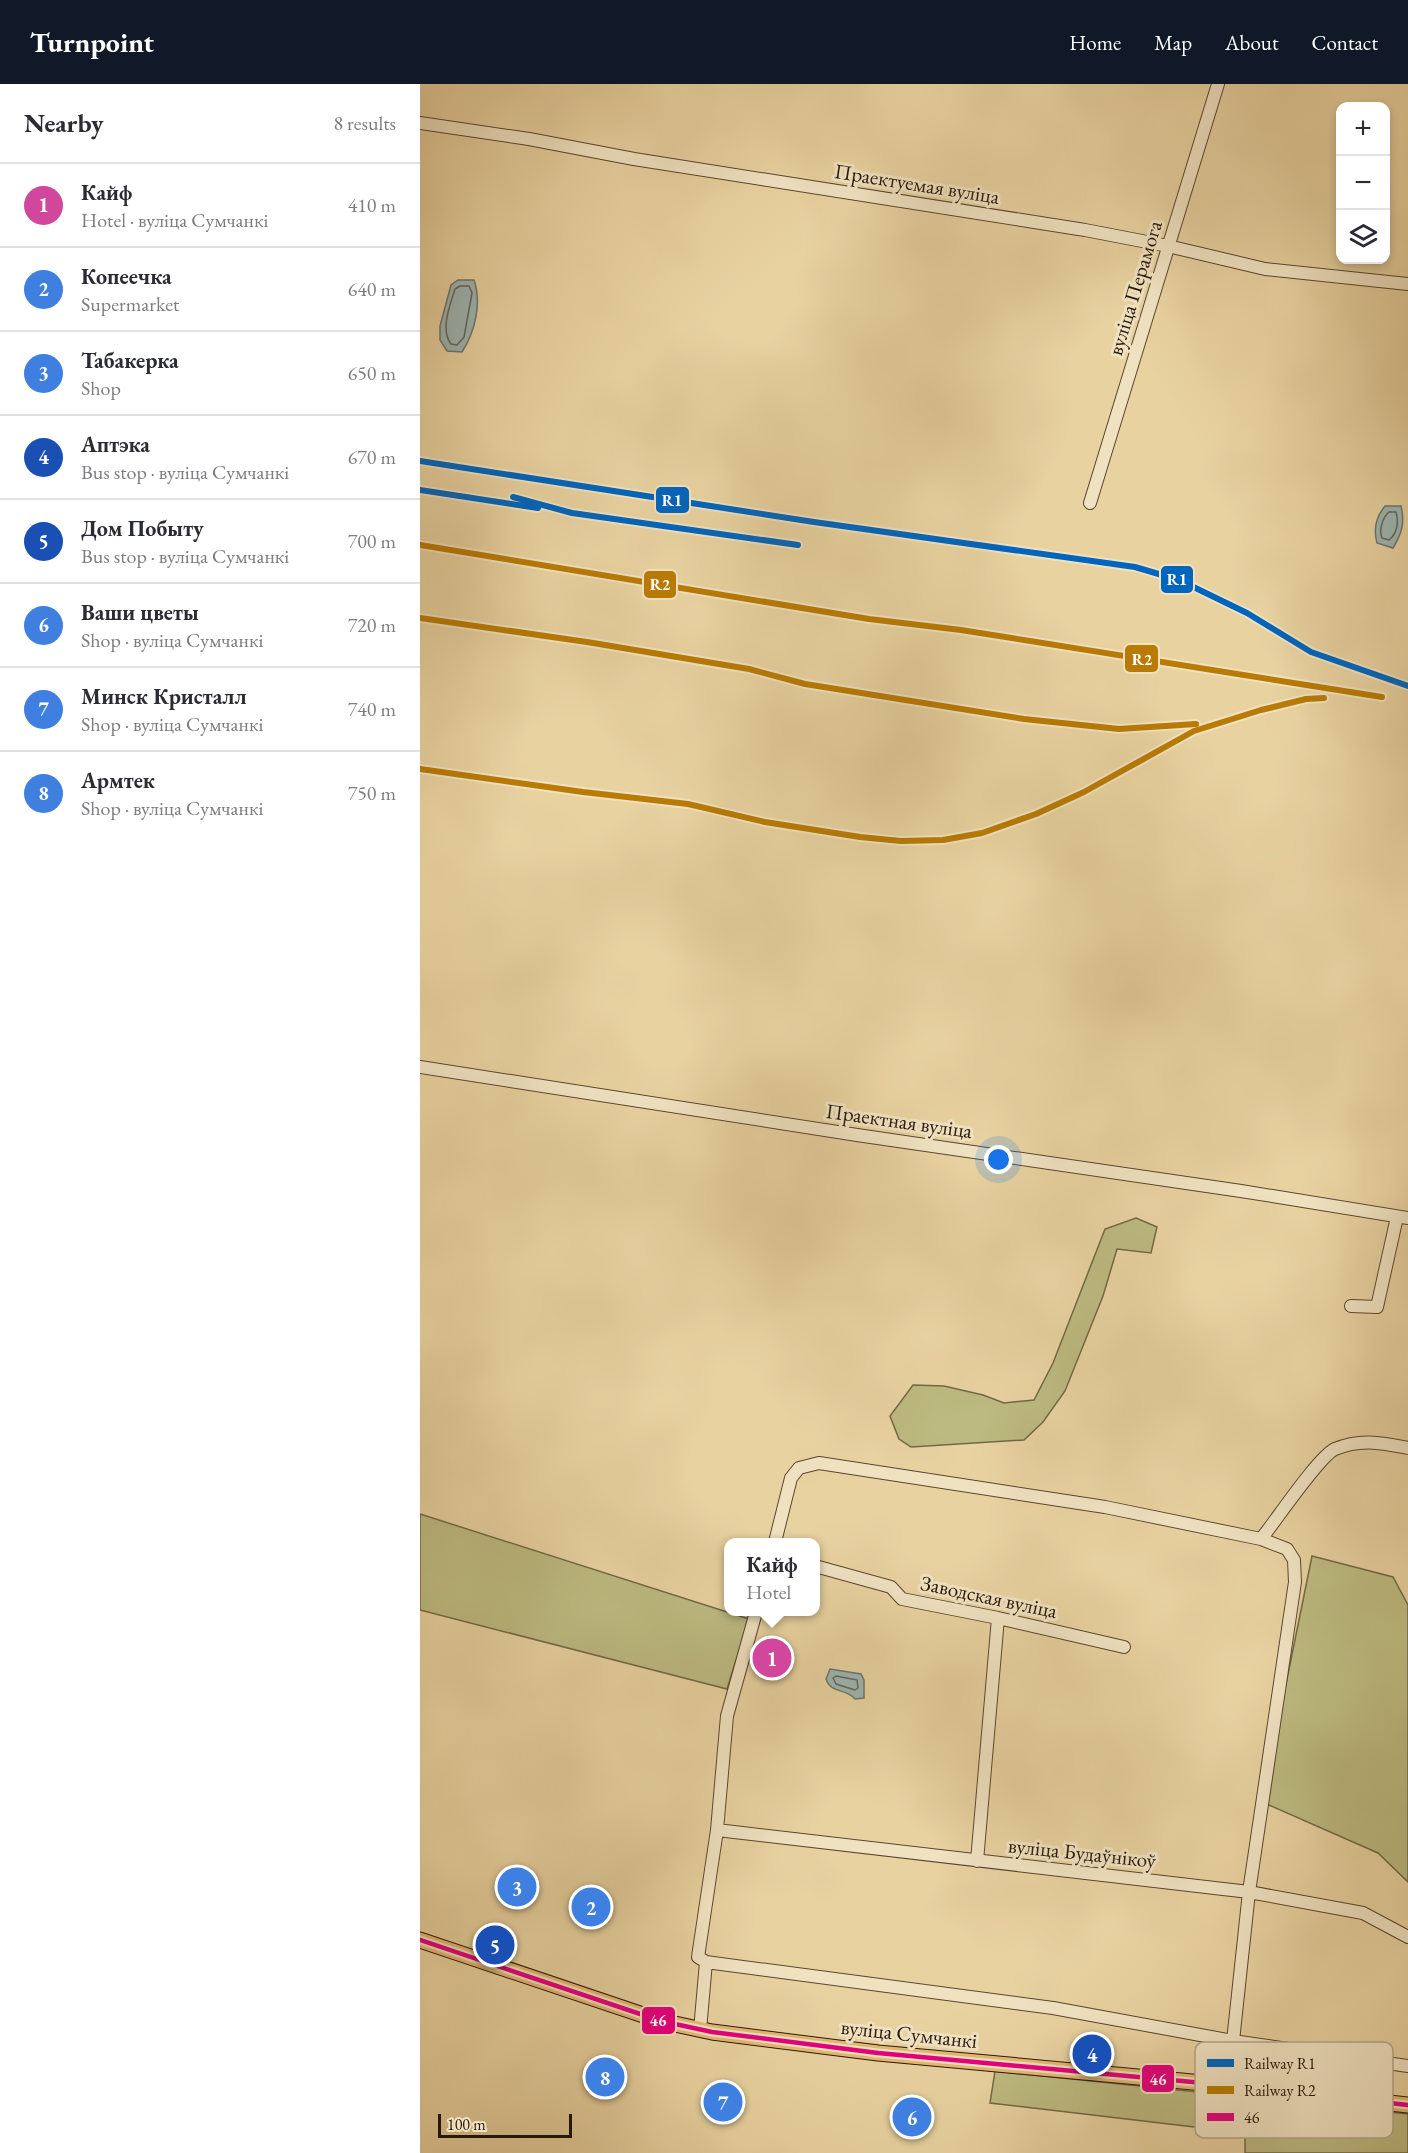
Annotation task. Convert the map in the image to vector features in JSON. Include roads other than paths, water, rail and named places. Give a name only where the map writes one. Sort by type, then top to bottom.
[{"type":"main road","name":"вуліца Сумчанкі","points":[[420,1940],[661,2021],[700,2030],[878,2053],[1195,2082]]},
{"type":"main road","name":"вуліца Сумчанкі","points":[[1393,2103],[1408,2105]]},
{"type":"street","name":"вуліца Перамога","points":[[1090,504],[1218,84]]},
{"type":"street","name":"Праектуемая вуліца","points":[[420,123],[1085,230],[1168,246],[1265,269],[1408,284]]},
{"type":"street","name":"Праектная вуліца","points":[[420,1067],[1403,1217]]},
{"type":"street","points":[[1351,1306],[1377,1307],[1403,1217]]},
{"type":"street","points":[[1261,1539],[1307,1479],[1333,1450],[1354,1443],[1379,1441],[1408,1448]]},
{"type":"street","points":[[776,1538],[791,1478],[799,1468],[819,1463],[1105,1507],[1261,1539],[1287,1549],[1294,1560],[1295,1582],[1249,1892],[1233,2041]]},
{"type":"street","name":"Заводская вуліца","points":[[820,1567],[891,1587],[902,1599],[1124,1647]]},
{"type":"street","points":[[700,2030],[706,1962],[698,1957],[717,1830],[727,1716],[755,1616]]},
{"type":"street","points":[[976,1861],[998,1618]]},
{"type":"street","name":"вуліца Будаўнікоў","points":[[717,1830],[1249,1892],[1363,1913],[1408,1937]]},
{"type":"street","name":"вуліца Сумчанкі","points":[[706,1962],[1053,2008],[1240,2042]]},
{"type":"street","name":"вуліца Сумчанкі","points":[[1393,2064],[1408,2066]]},
{"type":"water","points":[[458,280],[474,280],[477,298],[474,326],[462,352],[447,351],[440,340],[440,326],[451,285]]},
{"type":"water","points":[[1385,506],[1401,506],[1402,528],[1393,548],[1377,543],[1375,533],[1379,514]]},
{"type":"water","points":[[830,1669],[861,1674],[864,1680],[864,1698],[855,1699],[831,1687],[826,1679]]},
{"type":"rail line","name":"R1","points":[[420,461],[814,522],[1135,567],[1179,580],[1247,613],[1311,652],[1408,686]]},
{"type":"rail line","name":"R1","points":[[420,490],[538,508]]},
{"type":"rail line","name":"R1","points":[[513,497],[572,513],[798,545]]},
{"type":"rail line","name":"R2","points":[[420,545],[869,619],[961,630],[1382,697]]},
{"type":"rail line","name":"R2","points":[[420,618],[587,642],[749,669],[805,684],[1024,719],[1119,729],[1196,724]]},
{"type":"rail line","name":"R2","points":[[420,769],[688,804],[765,822],[860,837],[901,841],[943,840],[982,833],[1036,814],[1084,792],[1194,731],[1261,710],[1306,699],[1324,698]]},
{"type":"place","name":"Кайф","points":[[772,1658]]},
{"type":"place","name":"Табакерка","points":[[517,1887]]},
{"type":"place","name":"Копеечка","points":[[591,1907]]},
{"type":"place","name":"Дом Побыту","points":[[495,1945]]},
{"type":"place","name":"Аптэка","points":[[1092,2054]]},
{"type":"place","name":"Армтек","points":[[605,2077]]},
{"type":"place","name":"Минск Кристалл","points":[[723,2102]]},
{"type":"place","name":"Ваши цветы","points":[[912,2117]]}]
